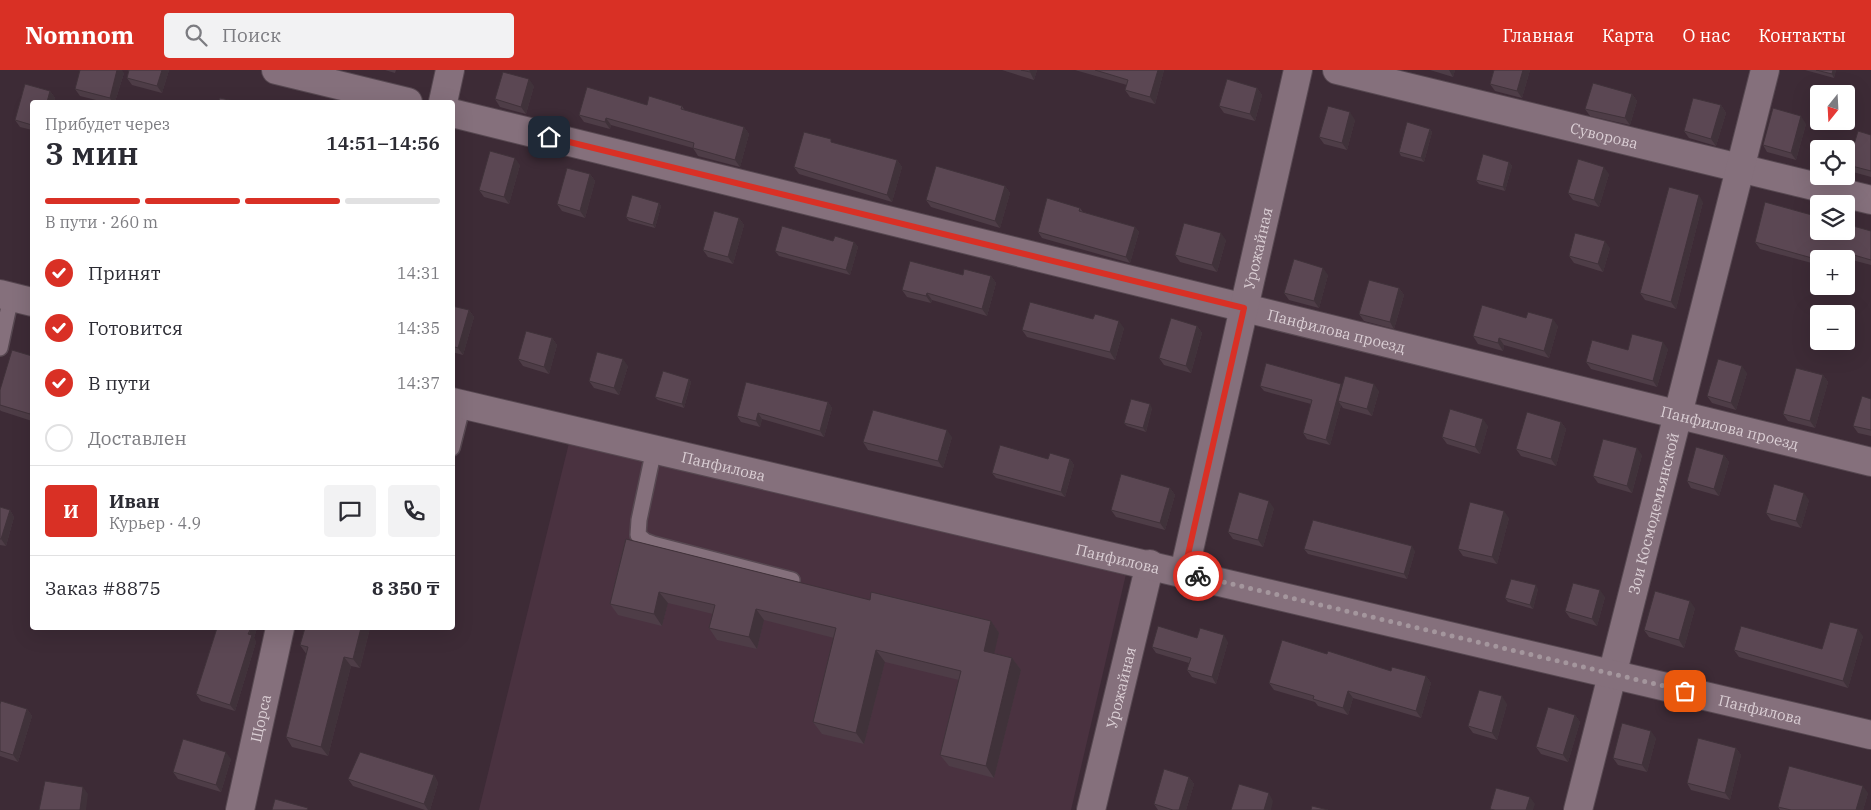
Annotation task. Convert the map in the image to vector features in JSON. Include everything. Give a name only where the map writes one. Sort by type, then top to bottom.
[{"type":"street","points":[[276,70],[400,100]]},
{"type":"street","points":[[443,100],[450,70]]},
{"type":"street","name":"Урожайная","points":[[1184,572],[1298,70]]},
{"type":"street","name":"Суворова","points":[[1338,70],[1871,200]]},
{"type":"street","name":"Зои Космодемьянской","points":[[1578,810],[1611,673],[1765,70]]},
{"type":"street","name":"Панфилова проезд","points":[[455,114],[1871,462]]},
{"type":"street","name":"Панфилова","points":[[458,403],[1150,564],[1871,735]]},
{"type":"street","name":"Урожайная","points":[[1091,810],[1150,564]]},
{"type":"street","name":"Щорса","points":[[240,810],[280,630]]},
{"type":"lane","points":[[0,348],[14,298]]},
{"type":"lane","points":[[455,426],[458,403]]},
{"type":"lane","points":[[654,449],[639,520],[638,535],[645,541],[653,544],[792,580]]},
{"type":"shaded area","points":[[569,443],[1126,574],[1071,810],[479,810]]},
{"type":"building","points":[[80,70],[117,70],[110,98],[75,89]]},
{"type":"building","points":[[129,70],[162,70],[157,86],[127,78]]},
{"type":"building","points":[[1095,70],[1158,70],[1150,97],[1125,90],[1128,80]]},
{"type":"building","points":[[1494,70],[1523,70],[1517,91],[1490,84]]},
{"type":"building","points":[[1816,70],[1833,70],[1832,74]]},
{"type":"building","points":[[503,72],[529,79],[521,107],[495,99]]},
{"type":"building","points":[[1227,79],[1257,88],[1250,114],[1219,106]]},
{"type":"building","points":[[1593,83],[1632,94],[1625,118],[1585,109]]},
{"type":"building","points":[[25,84],[50,91],[48,100],[30,100],[30,124],[15,120]]},
{"type":"building","points":[[587,87],[647,105],[649,96],[682,106],[681,109],[744,127],[735,160],[693,148],[694,143],[606,118],[605,122],[579,115]]},
{"type":"building","points":[[1693,98],[1721,105],[1711,139],[1684,131]]},
{"type":"building","points":[[1328,106],[1350,112],[1342,143],[1319,137]]},
{"type":"building","points":[[1773,108],[1801,116],[1791,153],[1763,145]]},
{"type":"building","points":[[1407,122],[1430,129],[1421,158],[1399,152]]},
{"type":"building","points":[[1858,131],[1871,135],[1871,171],[1855,167],[1855,141]]},
{"type":"building","points":[[804,132],[831,139],[831,142],[897,160],[887,195],[794,167]]},
{"type":"building","points":[[490,151],[515,158],[504,197],[479,190]]},
{"type":"building","points":[[1483,154],[1509,162],[1503,187],[1476,180]]},
{"type":"building","points":[[1578,159],[1604,167],[1594,200],[1568,193]]},
{"type":"building","points":[[936,166],[1005,186],[995,221],[926,200]]},
{"type":"building","points":[[567,168],[590,174],[580,211],[557,204]]},
{"type":"building","points":[[1669,187],[1699,195],[1671,302],[1640,293]]},
{"type":"building","points":[[632,195],[659,203],[653,225],[626,217]]},
{"type":"building","points":[[1047,198],[1080,208],[1079,211],[1135,227],[1126,257],[1038,232]]},
{"type":"building","points":[[1765,202],[1810,214],[1810,240],[1855,240],[1855,227],[1871,231],[1871,260],[1855,255],[1855,250],[1810,250],[1810,257],[1755,242]]},
{"type":"building","points":[[714,211],[739,218],[728,257],[703,250]]},
{"type":"building","points":[[1184,223],[1221,233],[1212,265],[1175,255]]},
{"type":"building","points":[[782,226],[833,241],[835,236],[854,242],[846,270],[775,251]]},
{"type":"building","points":[[1575,233],[1605,241],[1598,264],[1569,256]]},
{"type":"building","points":[[1294,259],[1323,268],[1314,301],[1284,293]]},
{"type":"building","points":[[910,261],[963,275],[964,269],[991,276],[982,309],[927,293],[926,296],[902,290]]},
{"type":"building","points":[[1369,280],[1399,288],[1390,322],[1359,314]]},
{"type":"building","points":[[1030,302],[1093,319],[1095,314],[1119,321],[1110,352],[1022,330]]},
{"type":"building","points":[[1482,305],[1526,318],[1528,312],[1553,319],[1544,351],[1499,338],[1498,343],[1473,336]]},
{"type":"building","points":[[455,307],[469,310],[458,348],[455,347]]},
{"type":"building","points":[[1171,318],[1197,326],[1186,366],[1159,358]]},
{"type":"building","points":[[526,331],[552,338],[544,367],[518,359]]},
{"type":"building","points":[[1632,334],[1663,342],[1653,381],[1586,362],[1592,340],[1628,350]]},
{"type":"building","points":[[12,350],[30,355],[30,414],[0,405],[0,390]]},
{"type":"building","points":[[597,352],[623,359],[614,388],[589,381]]},
{"type":"building","points":[[1718,359],[1742,366],[1731,403],[1707,396]]},
{"type":"building","points":[[1266,363],[1341,384],[1326,440],[1303,433],[1312,400],[1260,386]]},
{"type":"building","points":[[1796,368],[1823,375],[1810,421],[1783,414]]},
{"type":"building","points":[[663,371],[689,379],[682,404],[655,397]]},
{"type":"building","points":[[1345,376],[1374,384],[1367,409],[1338,401]]},
{"type":"building","points":[[746,382],[828,402],[820,431],[758,413],[756,421],[737,416]]},
{"type":"building","points":[[1862,396],[1871,399],[1871,430],[1853,426]]},
{"type":"building","points":[[1131,399],[1150,404],[1143,428],[1124,423]]},
{"type":"building","points":[[1450,409],[1483,419],[1475,447],[1442,437]]},
{"type":"building","points":[[873,410],[947,430],[938,461],[863,442]]},
{"type":"building","points":[[1527,412],[1561,422],[1551,459],[1516,449]]},
{"type":"building","points":[[1603,439],[1637,448],[1627,486],[1593,476]]},
{"type":"building","points":[[1000,445],[1048,459],[1050,453],[1070,459],[1061,492],[992,473]]},
{"type":"building","points":[[1696,447],[1724,455],[1714,489],[1687,481]]},
{"type":"building","points":[[1121,474],[1170,488],[1160,523],[1111,510]]},
{"type":"building","points":[[1774,484],[1804,493],[1796,521],[1766,513]]},
{"type":"building","points":[[1239,492],[1269,501],[1258,540],[1228,532]]},
{"type":"building","points":[[1470,502],[1504,511],[1492,557],[1458,549]]},
{"type":"building","points":[[0,507],[10,510],[1,539],[0,539]]},
{"type":"building","points":[[1313,520],[1412,546],[1404,574],[1304,549]]},
{"type":"building","points":[[626,539],[870,600],[871,592],[991,621],[984,651],[1012,658],[986,766],[940,755],[961,671],[876,650],[856,733],[813,722],[836,628],[756,609],[749,637],[709,628],[715,605],[659,592],[654,614],[610,604]]},
{"type":"building","points":[[1511,579],[1536,585],[1530,605],[1505,598]]},
{"type":"building","points":[[1573,583],[1600,590],[1592,619],[1565,611]]},
{"type":"building","points":[[1655,591],[1690,601],[1679,640],[1644,630]]},
{"type":"building","points":[[1830,622],[1858,629],[1843,681],[1734,650],[1741,626],[1822,649]]},
{"type":"building","points":[[1158,626],[1197,638],[1200,628],[1224,635],[1212,677],[1187,670],[1191,658],[1152,647]]},
{"type":"building","points":[[216,630],[250,630],[248,634],[252,635],[230,705],[196,694]]},
{"type":"building","points":[[304,630],[360,630],[353,659],[344,657],[321,747],[286,737],[308,647],[300,645]]},
{"type":"building","points":[[1282,640],[1327,654],[1328,651],[1391,671],[1392,667],[1426,676],[1416,711],[1348,691],[1343,708],[1313,699],[1314,696],[1269,683]]},
{"type":"building","points":[[1479,690],[1502,696],[1492,733],[1468,726]]},
{"type":"building","points":[[1,701],[27,709],[13,755],[0,751]]},
{"type":"building","points":[[1548,707],[1575,715],[1563,755],[1536,747]]},
{"type":"building","points":[[1622,723],[1651,731],[1642,765],[1613,758]]},
{"type":"building","points":[[1698,738],[1736,748],[1725,793],[1687,783]]},
{"type":"building","points":[[183,739],[226,752],[216,785],[173,772]]},
{"type":"building","points":[[360,752],[434,775],[424,804],[348,779]]},
{"type":"building","points":[[1789,766],[1863,786],[1856,810],[1791,810],[1778,807]]},
{"type":"building","points":[[1164,769],[1189,777],[1179,810],[1154,804]]},
{"type":"building","points":[[45,781],[83,787],[80,810],[39,810]]},
{"type":"building","points":[[1239,784],[1269,793],[1264,810],[1231,810]]},
{"type":"building","points":[[1496,788],[1530,797],[1526,810],[1490,809]]},
{"type":"building","points":[[275,799],[308,808],[307,810],[272,810]]},
{"type":"building","points":[[1312,806],[1328,810],[1311,810]]},
{"type":"way so far","points":[[1198,576],[1685,691]]},
{"type":"route","points":[[549,137],[1244,308],[1184,572],[1198,576]]}]
